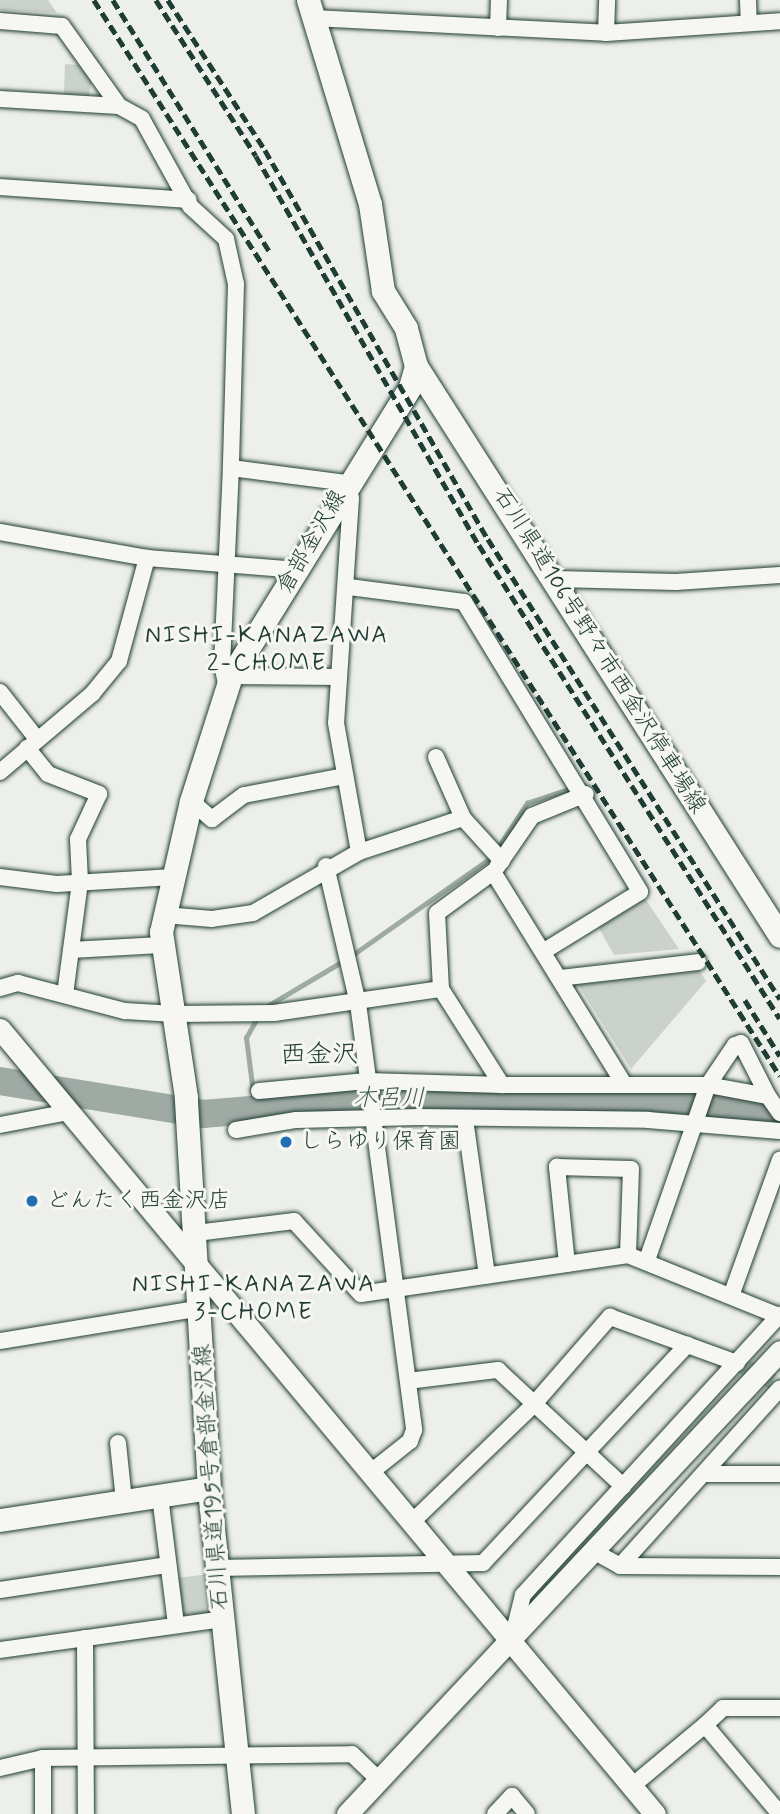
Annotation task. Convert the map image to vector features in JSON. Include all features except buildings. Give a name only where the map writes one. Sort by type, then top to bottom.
[{"type":"main road","points":[[311,9],[370,204],[383,291],[405,328],[416,366]]},
{"type":"main road","name":"倉部金沢線","points":[[186,1097],[175,1014],[161,945],[164,915],[191,801],[229,682],[299,570],[346,483],[410,387],[416,366]]},
{"type":"main road","name":"石川県道106号野々市西金沢停車場線","points":[[416,366],[557,579],[780,936]]},
{"type":"main road","name":"石川県道195号倉部金沢線","points":[[186,1097],[202,1308],[209,1488],[243,1814]]},
{"type":"main road","points":[[0,1520],[209,1488]]},
{"type":"street","points":[[498,28],[499,0]]},
{"type":"street","points":[[606,33],[607,0]]},
{"type":"street","points":[[748,0],[749,23]]},
{"type":"street","points":[[311,9],[498,28],[606,33],[780,21]]},
{"type":"street","points":[[0,21],[62,26],[119,106],[142,119],[189,200],[226,239],[233,257],[231,468],[226,564],[229,682],[339,677]]},
{"type":"street","points":[[0,99],[119,106]]},
{"type":"street","points":[[0,187],[189,200]]},
{"type":"street","points":[[231,468],[346,483],[349,587],[336,723],[359,852]]},
{"type":"street","points":[[0,532],[147,558],[299,570]]},
{"type":"street","points":[[0,772],[119,661],[147,558]]},
{"type":"street","points":[[557,579],[676,582],[780,575]]},
{"type":"street","points":[[349,587],[464,602],[581,788],[640,892],[544,951]]},
{"type":"street","points":[[0,692],[32,743],[47,774],[99,794],[78,839],[80,882],[65,995]]},
{"type":"street","points":[[436,757],[463,818],[496,860],[544,951],[624,1084]]},
{"type":"street","points":[[191,801],[212,819],[244,794],[345,776]]},
{"type":"street","points":[[502,1085],[441,989],[437,913],[496,860],[532,816],[581,788]]},
{"type":"street","points":[[164,915],[212,919],[253,913],[326,866],[359,852],[463,818]]},
{"type":"street","points":[[326,866],[347,944],[358,1003],[370,1117],[408,1381],[410,1441],[371,1472]]},
{"type":"street","points":[[0,877],[80,882],[173,877]]},
{"type":"street","points":[[71,950],[161,945]]},
{"type":"street","points":[[560,978],[698,962]]},
{"type":"street","points":[[0,988],[9,982],[125,1011],[175,1014],[274,1013],[441,989]]},
{"type":"street","points":[[6,1036],[371,1472],[443,1564],[512,1640],[655,1814]]},
{"type":"street","points":[[648,1260],[707,1088],[727,1051],[741,1043],[773,1103]]},
{"type":"street","points":[[259,1091],[367,1083],[624,1084],[707,1088],[773,1103]]},
{"type":"street","points":[[0,1125],[64,1107]]},
{"type":"street","points":[[236,1130],[370,1117],[697,1122],[780,1131]]},
{"type":"street","points":[[465,1119],[487,1275]]},
{"type":"street","points":[[731,1296],[780,1160]]},
{"type":"street","points":[[567,1264],[557,1167],[631,1169],[628,1255]]},
{"type":"street","points":[[196,1233],[295,1221],[362,1294],[628,1255],[648,1260],[779,1315],[523,1595],[512,1640]]},
{"type":"street","points":[[0,1340],[202,1308]]},
{"type":"street","points":[[412,1522],[534,1404],[610,1317],[737,1363]]},
{"type":"street","points":[[217,1568],[483,1563],[588,1454],[687,1345]]},
{"type":"street","points":[[355,1811],[377,1777],[512,1640],[780,1351]]},
{"type":"street","points":[[408,1381],[498,1370],[623,1486]]},
{"type":"street","points":[[620,1566],[780,1388]]},
{"type":"street","points":[[118,1443],[124,1501]]},
{"type":"street","points":[[705,1474],[780,1474]]},
{"type":"street","points":[[160,1496],[176,1625]]},
{"type":"street","points":[[595,1552],[620,1566],[780,1567]]},
{"type":"street","points":[[0,1590],[168,1565]]},
{"type":"street","points":[[0,1650],[222,1619]]},
{"type":"street","points":[[85,1638],[86,1814]]},
{"type":"street","points":[[632,1786],[723,1708],[780,1708]]},
{"type":"street","points":[[705,1726],[780,1814]]},
{"type":"street","points":[[0,1768],[43,1758],[352,1754],[377,1777]]},
{"type":"street","points":[[43,1758],[43,1814]]},
{"type":"street","points":[[495,1814],[512,1796],[527,1814]]},
{"type":"shaded area","points":[[0,0],[48,0],[57,13],[0,10]]},
{"type":"shaded area","points":[[65,64],[79,65],[92,80],[89,96],[64,94]]},
{"type":"shaded area","points":[[644,897],[679,949],[614,955],[597,925]]},
{"type":"shaded area","points":[[698,968],[706,981],[631,1069],[575,980]]},
{"type":"shaded area","points":[[209,1574],[212,1613],[180,1615],[176,1578]]},
{"type":"waterway","points":[[497,849],[527,803],[572,788]]},
{"type":"waterway","points":[[351,956],[492,857]]},
{"type":"waterway","points":[[264,1008],[343,961]]},
{"type":"waterway","points":[[255,1109],[246,1038],[257,1018]]},
{"type":"waterway","name":"木呂川","points":[[0,1081],[203,1114],[405,1097],[499,1104],[676,1100],[780,1112]]},
{"type":"tunnel","points":[[737,1363],[780,1385]]},
{"type":"railway","points":[[94,0],[780,1076]]},
{"type":"railway","points":[[113,0],[270,252]]},
{"type":"railway","points":[[156,0],[256,156],[479,545],[780,1019]]},
{"type":"railway","points":[[168,0],[265,150],[488,539],[780,999]]},
{"type":"railway","points":[[745,1000],[780,1056]]},
{"type":"place","name":"しらゆり保育園","points":[[286,1142]]},
{"type":"place","name":"どんたく西金沢店","points":[[32,1201]]},
{"type":"district","name":"NISHI-KANAZAWA 2-CHOME","points":[[267,650]]},
{"type":"district","name":"西金沢","points":[[319,1056]]},
{"type":"district","name":"NISHI-KANAZAWA 3-CHOME","points":[[254,1299]]}]
